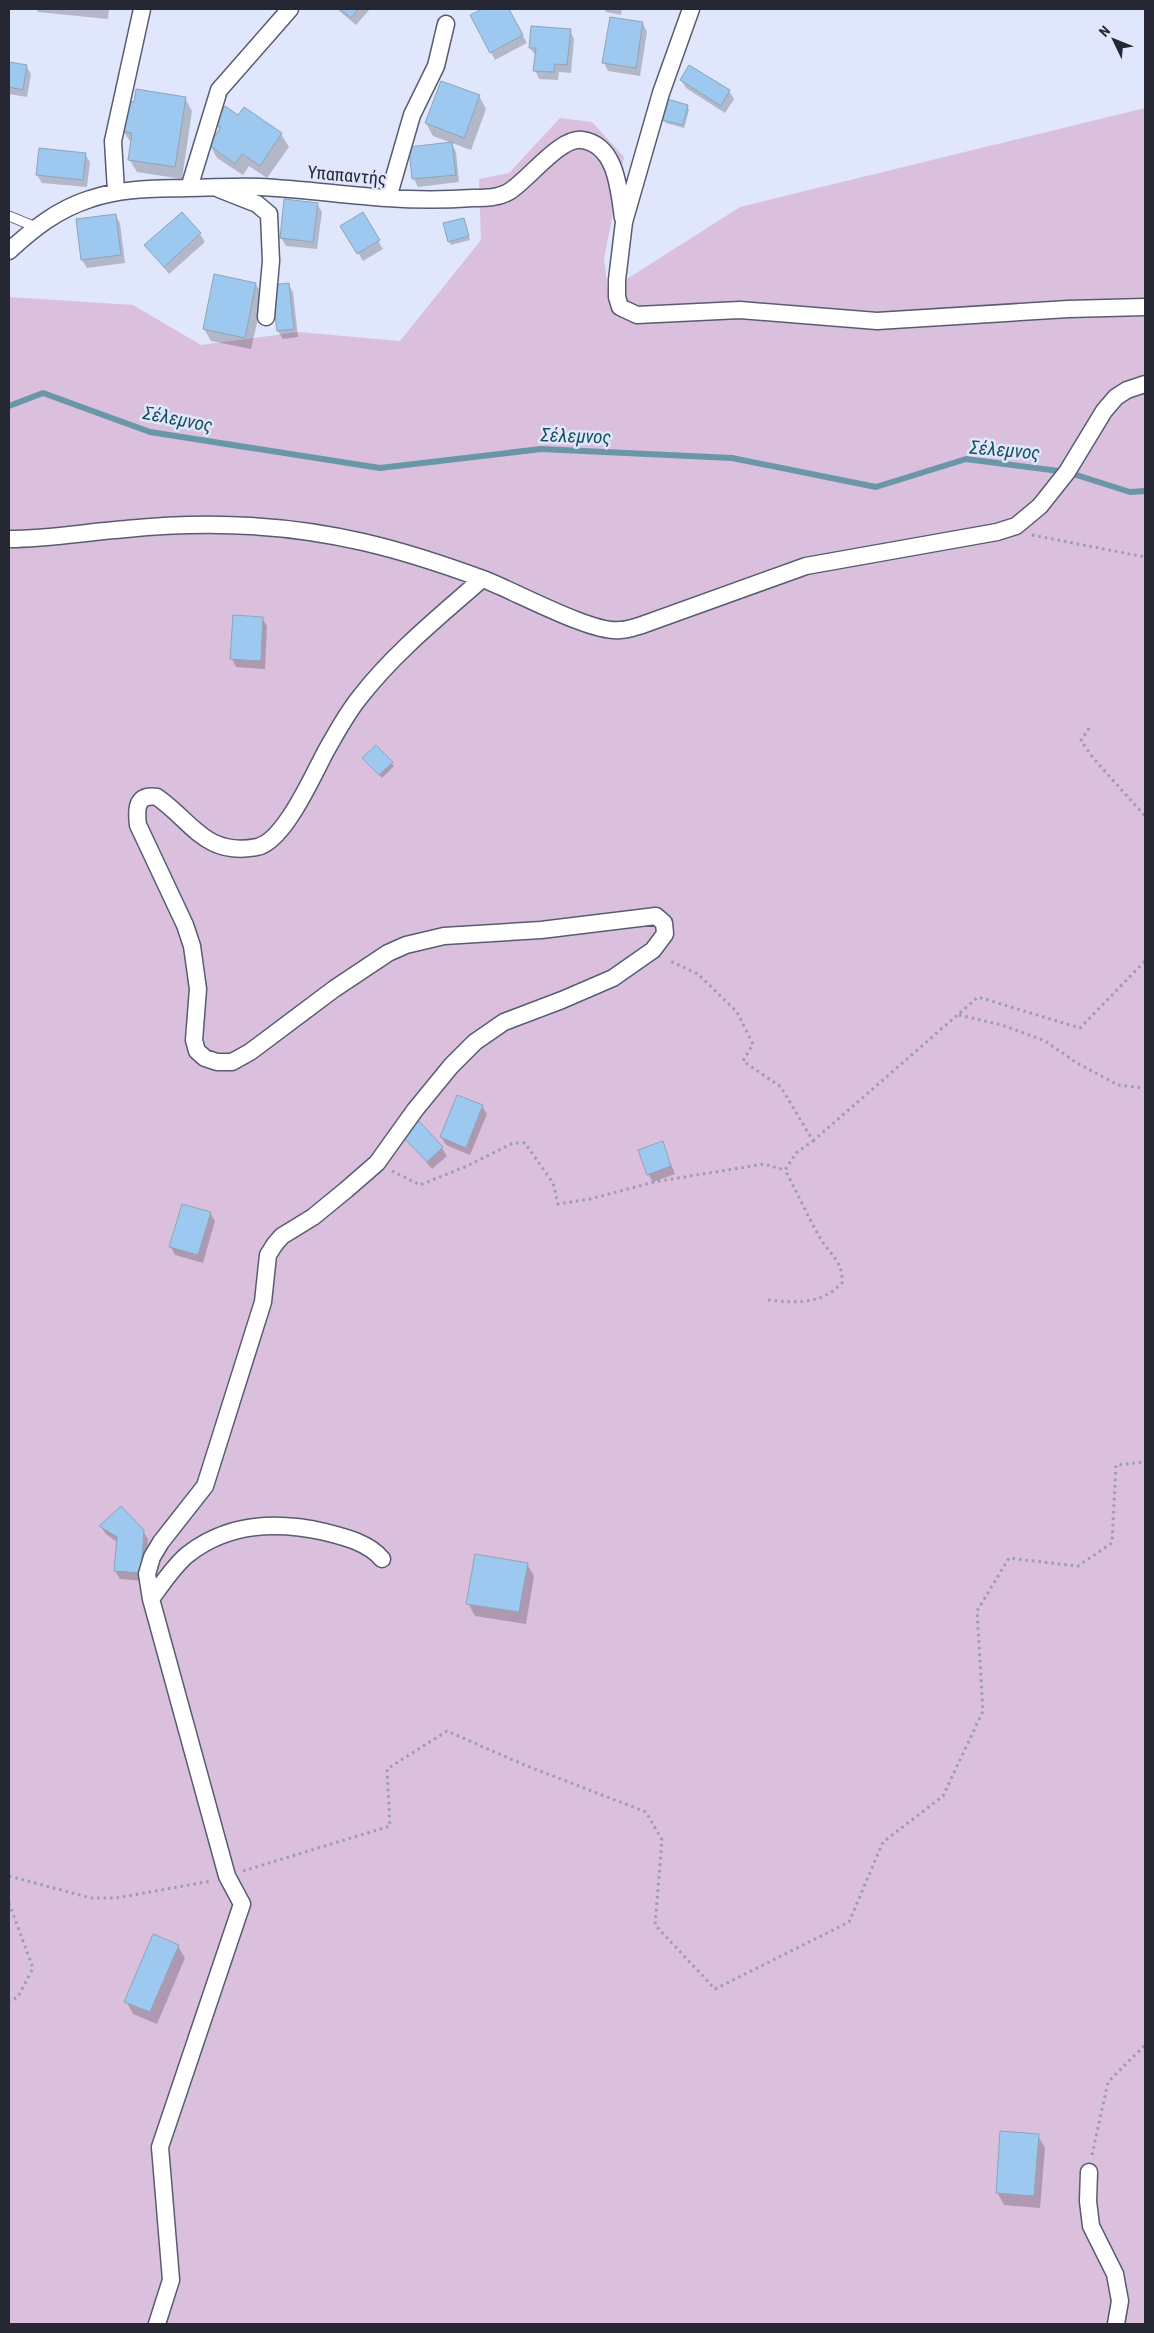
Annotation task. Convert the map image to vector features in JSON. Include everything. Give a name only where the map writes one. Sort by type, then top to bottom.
[{"type":"street","points":[[116,191],[113,141],[142,9]]},
{"type":"street","points":[[188,188],[219,90],[290,9]]},
{"type":"street","points":[[692,9],[661,93],[624,222],[617,280],[617,297],[620,307],[637,315],[740,310],[877,321],[1068,309],[1145,307]]},
{"type":"street","points":[[388,198],[412,115],[436,66],[446,24]]},
{"type":"street","name":"Υπαπαντής","points":[[9,251],[36,226],[65,209],[116,191],[260,187],[435,200],[498,196],[510,191],[569,142],[584,140],[601,149],[613,168],[624,222]]},
{"type":"street","points":[[213,187],[257,204],[269,214],[271,261],[266,317]]},
{"type":"street","points":[[9,539],[30,539],[126,529],[179,526],[236,525],[288,529],[363,542],[482,579],[595,627],[619,631],[642,625],[806,566],[997,532],[1016,526],[1034,512],[1067,472],[1104,412],[1116,397],[1127,390],[1145,384]]},
{"type":"street","points":[[157,2324],[171,2280],[160,2147],[242,1904],[227,1876],[151,1599],[147,1574],[152,1557],[161,1542],[205,1486],[263,1302],[268,1256],[282,1236],[313,1217],[377,1163],[415,1110],[451,1066],[488,1032],[504,1022],[613,978],[653,950],[665,934],[664,923],[656,916],[579,927],[444,936],[406,945],[388,952],[334,988],[250,1052],[232,1062],[216,1062],[205,1058],[198,1051],[194,1040],[198,989],[192,946],[185,924],[138,825],[136,810],[140,801],[149,796],[157,797],[200,837],[224,846],[242,849],[259,847],[273,838],[285,824],[334,737],[360,697],[395,658],[482,579]]},
{"type":"street","points":[[151,1599],[177,1565],[193,1551],[221,1535],[250,1527],[299,1528],[332,1534],[368,1547],[376,1551],[382,1559]]},
{"type":"street","points":[[1089,2172],[1088,2201],[1091,2226],[1116,2274],[1120,2301],[1116,2324]]},
{"type":"lane","points":[[9,216],[36,226]]},
{"type":"path","points":[[997,532],[1048,537],[1145,557]]},
{"type":"path","points":[[1088,728],[1082,742],[1094,759],[1145,816]]},
{"type":"path","points":[[653,950],[676,966],[698,974],[737,1012],[753,1044],[742,1061],[781,1087],[813,1141]]},
{"type":"path","points":[[785,1170],[796,1153],[813,1141],[978,997],[1080,1028],[1145,962]]},
{"type":"path","points":[[958,1014],[1002,1025],[1045,1041],[1077,1063],[1118,1085],[1145,1088]]},
{"type":"path","points":[[377,1163],[420,1185],[467,1166],[513,1143],[525,1143],[553,1184],[558,1204],[654,1182],[764,1164],[785,1170],[820,1238],[833,1252],[843,1274],[842,1283],[833,1293],[820,1299],[796,1303],[768,1300]]},
{"type":"path","points":[[227,1876],[390,1826],[387,1769],[447,1731],[522,1764],[646,1812],[662,1840],[655,1925],[715,1989],[849,1922],[883,1842],[943,1796],[983,1711],[976,1611],[1009,1558],[1078,1566],[1112,1543],[1116,1465],[1145,1462]]},
{"type":"path","points":[[9,1876],[91,1898],[116,1898],[203,1884]]},
{"type":"path","points":[[9,1903],[33,1968],[18,1997],[9,2001]]},
{"type":"path","points":[[1089,2172],[1108,2082],[1145,2045]]},
{"type":"shaded area","points":[[1145,108],[1145,2324],[9,2324],[9,297],[133,305],[201,345],[298,332],[400,341],[481,240],[479,179],[509,173],[560,118],[592,122],[624,157],[604,259],[608,291],[740,207]]},
{"type":"building","points":[[340,9],[358,9],[351,18]]},
{"type":"building","points":[[482,9],[509,9],[523,35],[490,53],[470,15]]},
{"type":"building","points":[[610,17],[643,22],[636,68],[602,63]]},
{"type":"building","points":[[531,26],[571,29],[567,65],[555,64],[554,72],[533,71],[536,48],[529,48]]},
{"type":"building","points":[[9,62],[27,65],[23,90],[9,87]]},
{"type":"building","points":[[689,65],[730,90],[721,106],[680,80]]},
{"type":"building","points":[[441,81],[480,95],[464,138],[425,123]]},
{"type":"building","points":[[136,89],[186,97],[175,167],[128,160],[132,133],[122,131],[127,101],[134,102]]},
{"type":"building","points":[[667,99],[688,105],[683,125],[662,120]]},
{"type":"building","points":[[225,106],[238,115],[244,107],[282,133],[260,166],[242,154],[235,164],[209,145],[221,127],[214,122]]},
{"type":"building","points":[[452,142],[456,175],[412,179],[409,147]]},
{"type":"building","points":[[39,148],[86,153],[83,180],[36,175]]},
{"type":"building","points":[[284,199],[318,203],[313,242],[280,238]]},
{"type":"building","points":[[182,212],[201,233],[164,267],[144,245]]},
{"type":"building","points":[[363,212],[380,240],[357,254],[340,226]]},
{"type":"building","points":[[116,214],[121,255],[81,260],[76,219]]},
{"type":"building","points":[[464,218],[469,236],[448,242],[443,223]]},
{"type":"building","points":[[214,274],[256,283],[245,338],[203,329]]},
{"type":"building","points":[[289,283],[294,329],[277,331],[271,285]]},
{"type":"building","points":[[233,615],[263,617],[261,661],[230,659]]},
{"type":"building","points":[[376,745],[393,762],[379,775],[362,758]]},
{"type":"building","points":[[457,1095],[483,1105],[466,1148],[440,1137]]},
{"type":"building","points":[[419,1121],[443,1147],[427,1162],[402,1136]]},
{"type":"building","points":[[663,1141],[671,1166],[647,1175],[638,1150]]},
{"type":"building","points":[[182,1204],[211,1212],[198,1255],[169,1247]]},
{"type":"building","points":[[121,1506],[144,1530],[141,1573],[114,1571],[117,1537],[99,1526]]},
{"type":"building","points":[[475,1554],[528,1563],[519,1612],[466,1604]]},
{"type":"building","points":[[153,1934],[179,1945],[150,2012],[124,2002]]},
{"type":"building","points":[[1000,2131],[1039,2134],[1034,2196],[996,2193]]},
{"type":"waterway","name":"Σέλεμνος","points":[[9,406],[43,393],[150,432],[380,468],[541,449],[732,458],[876,487],[966,459],[1067,472],[1130,492],[1145,491]]}]
